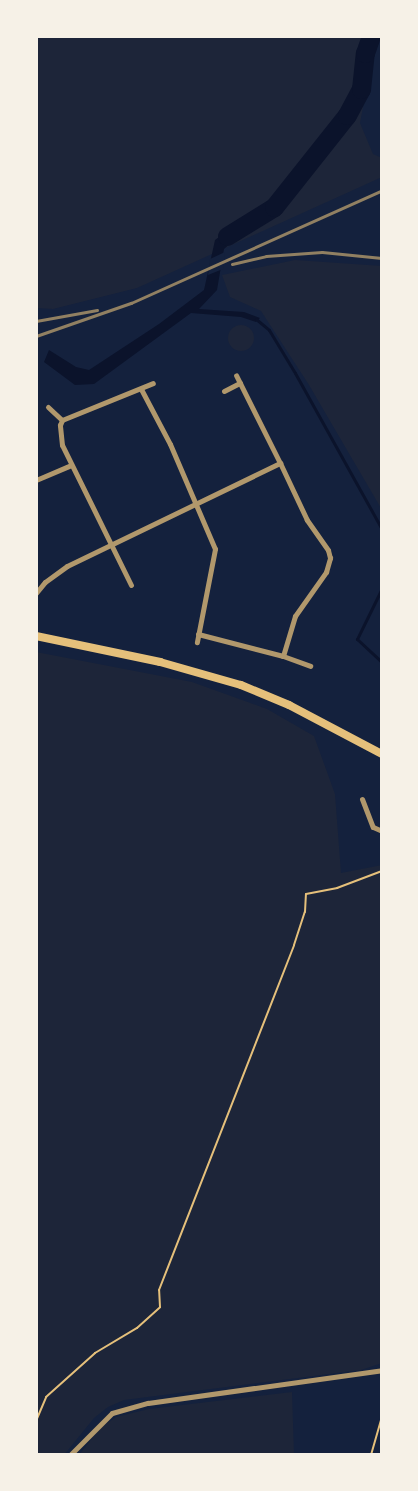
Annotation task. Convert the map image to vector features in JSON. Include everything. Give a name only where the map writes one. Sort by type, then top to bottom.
[{"type":"highway","points":[[36,636],[160,662],[241,685],[290,704],[382,754]]},
{"type":"street","points":[[236,375],[307,520],[330,558],[326,572],[295,616],[283,656]]},
{"type":"street","points":[[62,420],[153,383]]},
{"type":"street","points":[[224,391],[240,383]]},
{"type":"street","points":[[140,388],[170,444],[194,504],[215,549],[197,642]]},
{"type":"street","points":[[48,407],[62,420],[62,445],[131,585]]},
{"type":"street","points":[[36,593],[54,574],[280,463]]},
{"type":"street","points":[[36,480],[71,465]]},
{"type":"street","points":[[198,634],[283,656],[310,666]]},
{"type":"street","points":[[362,799],[373,827],[382,831]]},
{"type":"street","points":[[70,1455],[112,1413],[148,1403],[382,1370]]},
{"type":"path","points":[[36,1422],[46,1397],[95,1353],[137,1328],[160,1307],[160,1290],[294,945],[305,912],[306,894],[337,888],[382,871]]},
{"type":"path","points":[[371,1455],[382,1417]]},
{"type":"shaded area","points":[[36,36],[382,36],[374,49],[360,123],[373,154],[382,158],[382,177],[137,288],[53,309],[36,308]]},
{"type":"shaded area","points":[[245,218],[250,227],[224,249],[217,290],[199,309],[244,312],[260,318],[256,322],[241,317],[191,313],[94,384],[75,385],[44,362],[49,350],[76,367],[89,370],[159,324],[204,290],[215,240]]},
{"type":"shaded area","points":[[295,260],[382,266],[382,510],[309,385],[261,311],[230,297],[222,275]]},
{"type":"shaded area","points":[[241,325],[250,329],[254,338],[250,347],[241,351],[232,347],[228,338],[232,329]]},
{"type":"shaded area","points":[[36,652],[192,682],[267,709],[314,736],[335,794],[341,873],[382,865],[382,1363],[361,1370],[124,1400],[108,1407],[94,1418],[64,1455],[36,1455]]},
{"type":"shaded area","points":[[292,1392],[294,1454],[79,1455],[100,1428],[116,1417],[149,1409]]},
{"type":"pier","points":[[225,252],[223,269],[208,275],[210,259]]},
{"type":"waterway","points":[[227,236],[274,207],[347,115],[361,89],[365,53],[371,36]]},
{"type":"waterway","points":[[256,319],[269,330],[295,373],[382,529]]},
{"type":"waterway","points":[[382,588],[357,639],[382,662]]},
{"type":"railway","points":[[36,336],[131,303],[382,190]]},
{"type":"railway","points":[[232,264],[266,256],[322,252],[382,258]]},
{"type":"railway","points":[[36,321],[97,310]]}]
